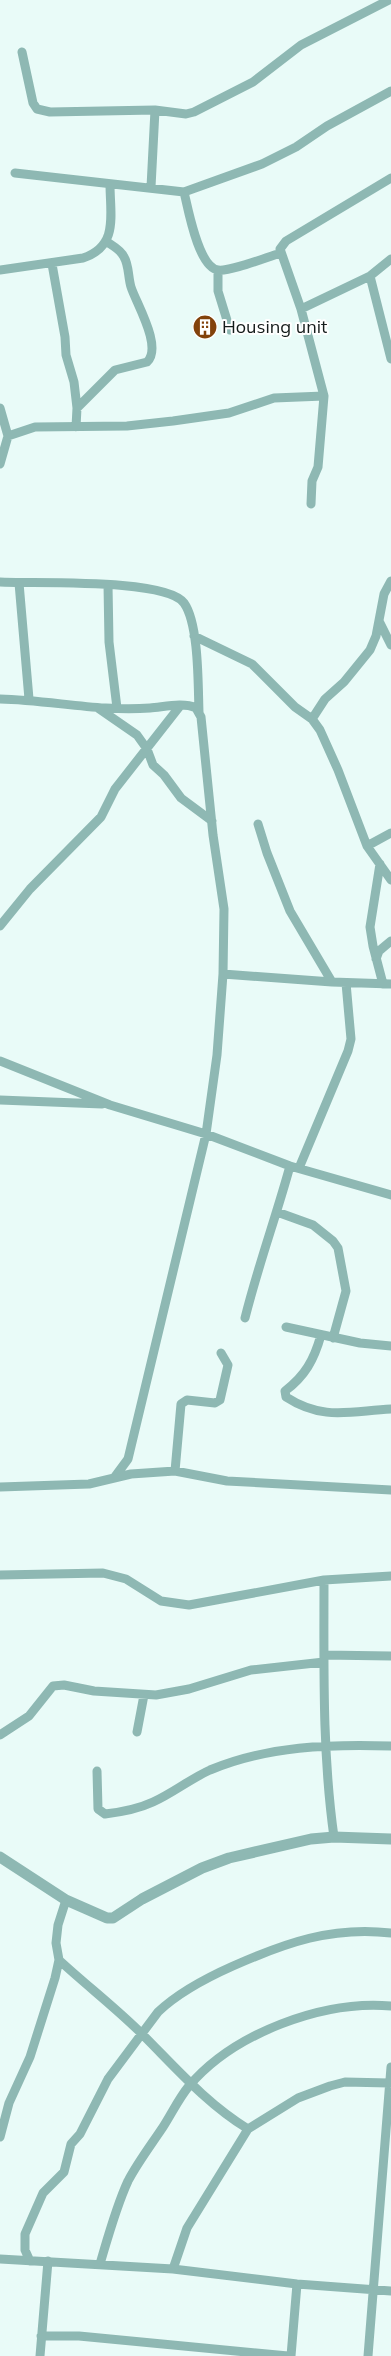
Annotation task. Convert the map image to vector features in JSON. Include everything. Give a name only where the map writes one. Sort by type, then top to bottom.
[{"type":"street","points":[[22,52],[33,103],[37,109],[50,112],[155,110],[186,114],[194,112],[254,82],[301,45],[388,0]]},
{"type":"street","points":[[15,173],[184,192],[262,164],[288,152],[327,126],[391,91]]},
{"type":"street","points":[[151,187],[155,110]]},
{"type":"street","points":[[311,504],[312,481],[318,467],[324,396],[301,309],[280,247],[286,241],[391,178]]},
{"type":"street","points":[[0,270],[52,264],[93,254],[107,242],[110,226],[110,184]]},
{"type":"street","points":[[184,192],[197,243],[208,264],[218,270],[224,270],[281,253]]},
{"type":"street","points":[[77,408],[115,370],[147,362],[151,355],[150,333],[131,288],[126,260],[120,251],[107,242]]},
{"type":"street","points":[[301,309],[370,276],[391,260]]},
{"type":"street","points":[[52,264],[65,337],[66,355],[74,382],[77,408],[76,426]]},
{"type":"street","points":[[218,270],[218,291],[230,330]]},
{"type":"street","points":[[370,276],[391,360]]},
{"type":"street","points":[[8,436],[35,426],[127,426],[229,413],[274,398],[324,396]]},
{"type":"street","points":[[0,408],[8,436],[0,464]]},
{"type":"street","points":[[312,719],[324,699],[344,682],[370,650],[379,621],[384,594],[391,580]]},
{"type":"street","points":[[0,582],[66,582],[167,592],[183,601],[190,615],[194,636],[212,821],[223,897],[223,974],[217,1055],[206,1134],[128,1459],[114,1478]]},
{"type":"street","points":[[19,583],[29,699]]},
{"type":"street","points":[[108,585],[109,642],[117,708]]},
{"type":"street","points":[[379,621],[391,645]]},
{"type":"street","points":[[194,636],[252,664],[295,707],[312,719],[320,730],[338,770],[366,846],[391,880]]},
{"type":"street","points":[[0,699],[29,699],[117,708],[191,706],[200,712]]},
{"type":"street","points":[[96,706],[113,716],[137,735],[147,749],[153,764],[181,798],[212,821]]},
{"type":"street","points":[[0,926],[30,889],[100,817],[114,789],[180,706]]},
{"type":"street","points":[[258,824],[267,853],[290,911],[332,982]]},
{"type":"street","points":[[366,846],[391,833]]},
{"type":"street","points":[[223,974],[387,984],[376,960],[370,927],[380,864]]},
{"type":"street","points":[[376,960],[379,952],[391,940]]},
{"type":"street","points":[[245,1318],[265,1244],[277,1212],[295,1167],[348,1051],[351,1039],[346,983]]},
{"type":"street","points":[[0,1061],[110,1105],[206,1134],[295,1167],[391,1196]]},
{"type":"street","points":[[0,1100],[110,1105]]},
{"type":"street","points":[[277,1212],[313,1225],[333,1241],[338,1248],[346,1291],[334,1338]]},
{"type":"street","points":[[286,1327],[360,1344],[391,1346]]},
{"type":"street","points":[[321,1335],[311,1363],[301,1378],[285,1391],[286,1396],[299,1405],[334,1414],[391,1409]]},
{"type":"street","points":[[174,1471],[181,1404],[187,1400],[215,1403],[220,1400],[228,1365],[222,1353]]},
{"type":"street","points":[[0,1486],[89,1484],[150,1472],[174,1471],[227,1481],[391,1490]]},
{"type":"street","points":[[0,1575],[103,1572],[126,1579],[161,1601],[180,1605],[195,1605],[324,1580],[391,1576]]},
{"type":"street","points":[[324,1580],[326,1746],[328,1791],[334,1837]]},
{"type":"street","points":[[0,1735],[29,1716],[53,1686],[64,1685],[94,1691],[144,1695],[189,1689],[250,1670],[324,1658],[391,1656]]},
{"type":"street","points":[[137,1732],[144,1695]]},
{"type":"street","points":[[97,1771],[98,1809],[105,1814],[126,1811],[154,1802],[210,1771],[247,1756],[278,1750],[326,1746],[391,1746]]},
{"type":"street","points":[[0,1856],[66,1900],[100,1916],[113,1918],[174,1882],[202,1868],[229,1858],[287,1843],[334,1837],[391,1839]]},
{"type":"street","points":[[0,2137],[9,2103],[35,2041],[59,1960],[56,1943],[58,1925],[66,1900]]},
{"type":"street","points":[[30,2261],[24,2240],[34,2210],[43,2193],[64,2172],[71,2144],[80,2134],[99,2093],[141,2033],[167,2004],[216,1974],[258,1953],[283,1944],[336,1933],[391,1933]]},
{"type":"street","points":[[59,1960],[141,2033],[213,2105],[248,2128]]},
{"type":"street","points":[[100,2264],[127,2183],[190,2084],[229,2051],[279,2025],[330,2009],[391,2006]]},
{"type":"street","points":[[368,2356],[391,2067]]},
{"type":"street","points":[[173,2269],[188,2228],[248,2128],[298,2098],[330,2086],[345,2082],[390,2083]]},
{"type":"street","points":[[0,2259],[173,2269],[297,2284],[391,2291]]},
{"type":"street","points":[[40,2356],[48,2262]]},
{"type":"street","points":[[41,2336],[78,2336],[290,2356],[297,2284]]},
{"type":"place","name":"Housing unit","points":[[205,327]]}]
